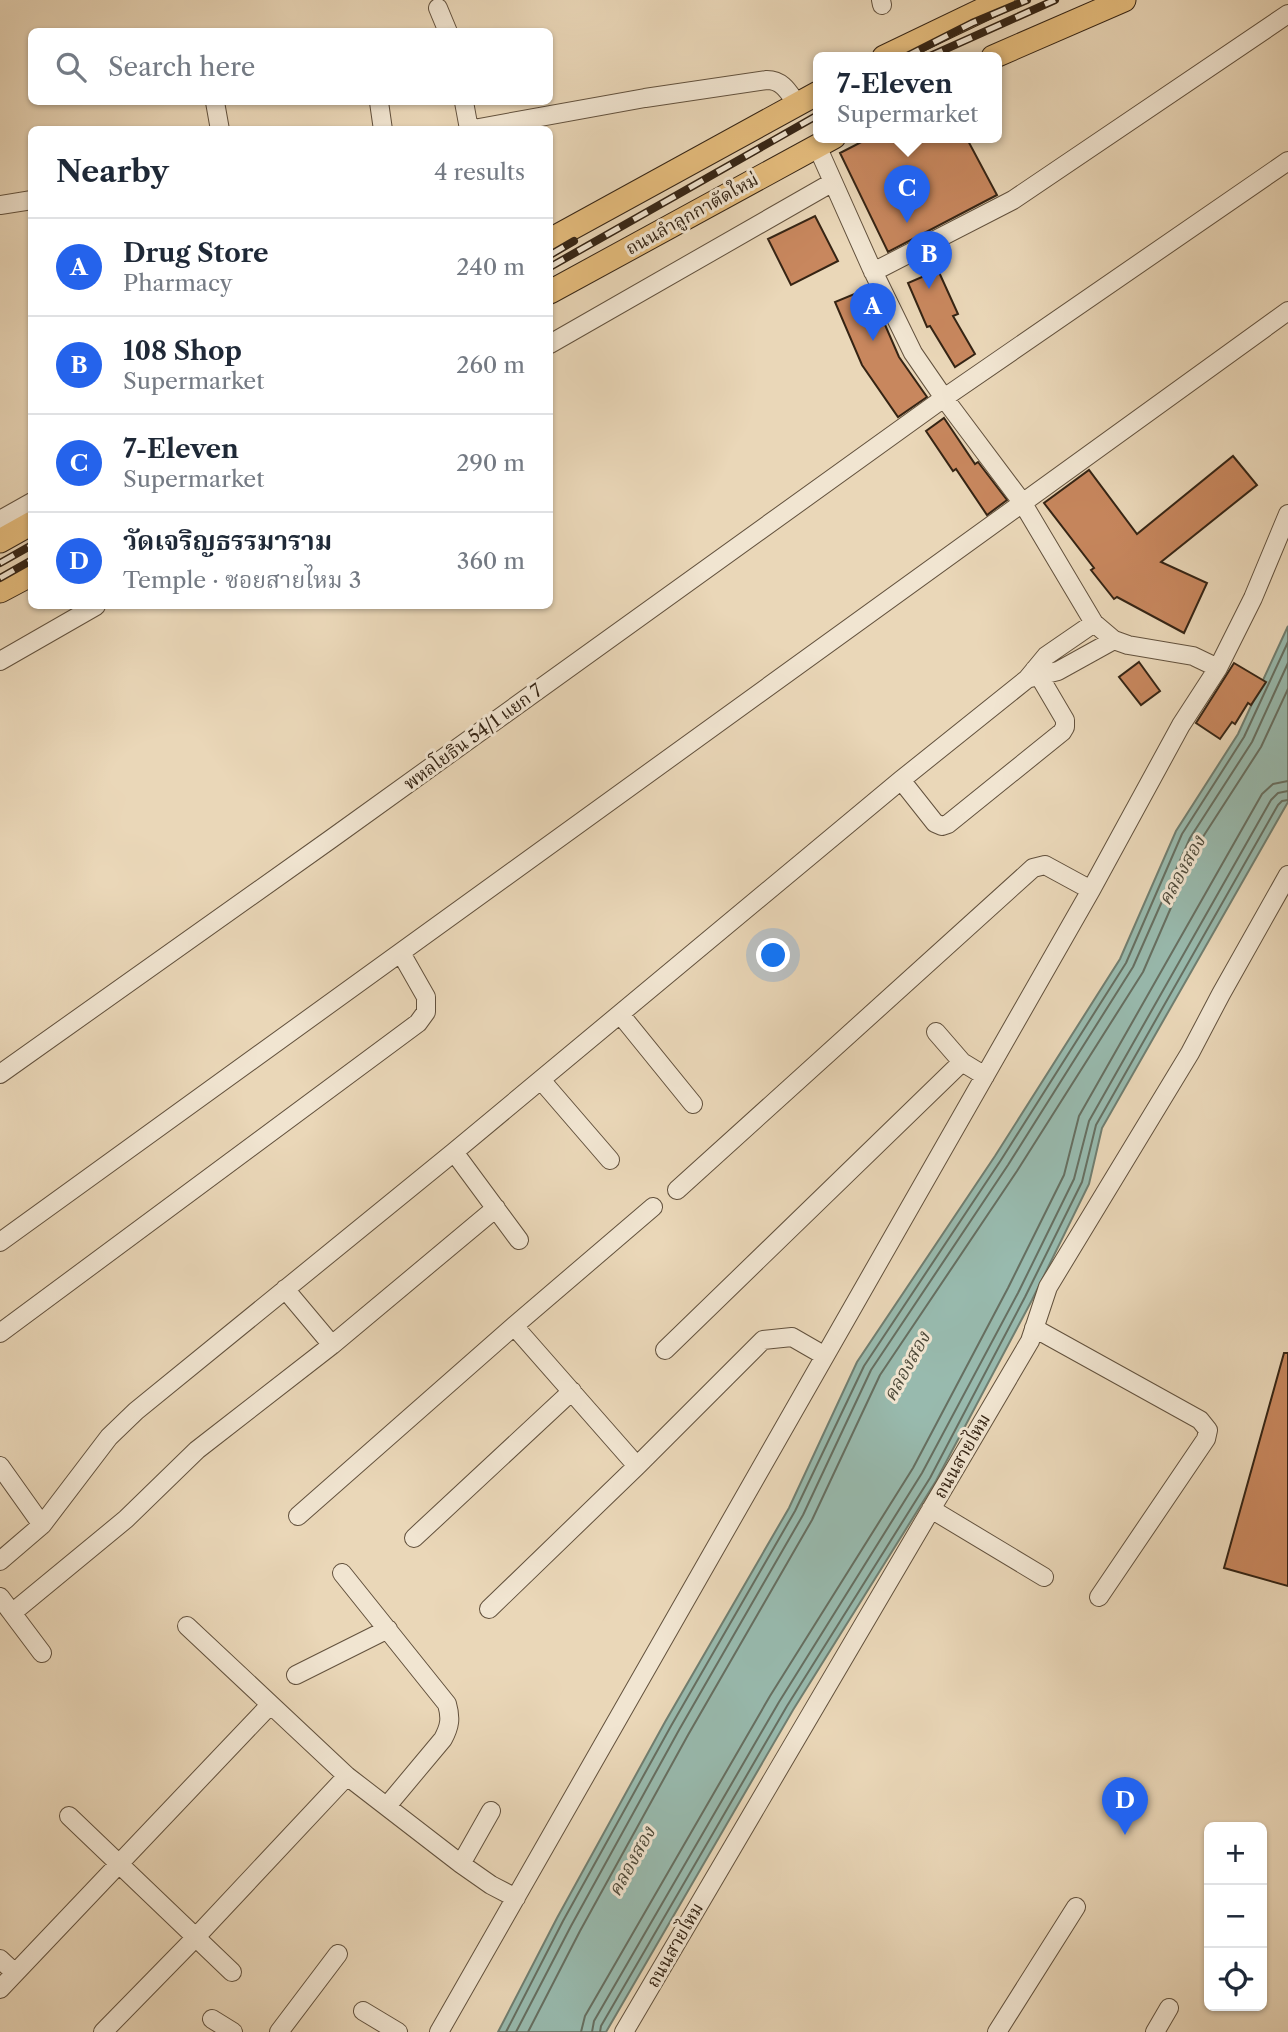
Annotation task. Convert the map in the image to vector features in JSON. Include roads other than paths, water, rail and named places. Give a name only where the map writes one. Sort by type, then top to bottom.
[{"type":"main road","points":[[894,52],[1003,0]]},
{"type":"main road","points":[[1002,53],[1122,1]]},
{"type":"main road","points":[[553,238],[813,96]]},
{"type":"main road","name":"ถนนลำลูกกาตัดใหม่","points":[[553,290],[824,143]]},
{"type":"main road","points":[[0,541],[28,525]]},
{"type":"main road","points":[[0,591],[28,576]]},
{"type":"street","points":[[438,8],[446,28]]},
{"type":"street","points":[[873,272],[1013,200],[1288,14]]},
{"type":"street","points":[[490,126],[645,98],[767,80],[781,83],[797,104]]},
{"type":"street","points":[[216,105],[219,126]]},
{"type":"street","points":[[379,105],[382,126]]},
{"type":"street","points":[[464,105],[467,126]]},
{"type":"street","points":[[826,143],[833,182],[873,272],[914,353],[944,398],[1022,502],[1094,623],[1114,640],[1128,645],[1193,656],[1218,668]]},
{"type":"street","name":"พหลโยธิน 54/1 แยก 7","points":[[0,1074],[944,398],[1288,161]]},
{"type":"street","points":[[553,342],[833,182]]},
{"type":"street","points":[[0,205],[28,201]]},
{"type":"street","points":[[0,1242],[1288,310]]},
{"type":"street","points":[[0,520],[28,504]]},
{"type":"street","points":[[439,2032],[1091,890],[1181,725],[1218,668],[1253,598],[1288,514]]},
{"type":"street","points":[[0,661],[91,609]]},
{"type":"street","points":[[0,1561],[42,1525],[108,1437],[122,1424],[454,1153],[901,780],[1034,675],[1046,656],[1094,623]]},
{"type":"street","points":[[1034,675],[1058,671],[1114,640]]},
{"type":"street","points":[[901,780],[935,823],[942,826],[948,824],[1065,727],[1065,720],[1034,675]]},
{"type":"street","points":[[677,1190],[1033,867],[1045,865],[1091,890]]},
{"type":"street","name":"ถนนสายไหม","points":[[624,2032],[1030,1341],[1048,1287],[1190,1053],[1288,875]]},
{"type":"street","points":[[0,1333],[418,1023],[426,1012],[426,997],[401,953]]},
{"type":"street","points":[[620,1014],[693,1104]]},
{"type":"street","points":[[936,1032],[962,1062],[985,1076]]},
{"type":"street","points":[[665,1350],[962,1062]]},
{"type":"street","points":[[541,1080],[610,1160]]},
{"type":"street","points":[[454,1153],[519,1240]]},
{"type":"street","points":[[298,1516],[514,1325],[653,1207]]},
{"type":"street","points":[[12,1613],[126,1519],[197,1450],[332,1345],[496,1208]]},
{"type":"street","points":[[285,1289],[332,1345]]},
{"type":"street","points":[[514,1325],[637,1466]]},
{"type":"street","points":[[1034,1328],[1200,1420],[1208,1430],[1206,1439],[1098,1597]]},
{"type":"street","points":[[489,1609],[763,1340],[792,1337],[825,1356]]},
{"type":"street","points":[[414,1538],[572,1391]]},
{"type":"street","points":[[0,1466],[42,1525]]},
{"type":"street","points":[[932,1509],[1044,1577]]},
{"type":"street","points":[[342,1573],[447,1704],[451,1717],[443,1739],[387,1806]]},
{"type":"street","points":[[0,1597],[42,1653]]},
{"type":"street","points":[[187,1626],[347,1776],[461,1864],[516,1898]]},
{"type":"street","points":[[296,1675],[388,1629]]},
{"type":"street","points":[[0,1989],[270,1705]]},
{"type":"street","points":[[103,2032],[347,1776]]},
{"type":"street","points":[[461,1864],[491,1811]]},
{"type":"street","points":[[69,1816],[232,1972]]},
{"type":"street","points":[[997,2032],[1076,1907]]},
{"type":"street","points":[[279,2032],[338,1954]]},
{"type":"street","points":[[0,1959],[15,1973]]},
{"type":"street","points":[[1155,2032],[1169,2008]]},
{"type":"street","points":[[363,2011],[398,2032]]},
{"type":"street","points":[[212,2019],[233,2032]]},
{"type":"water","name":"คลองสอง","points":[[1288,626],[1288,802],[1102,1128],[1089,1184],[1032,1300],[936,1481],[793,1710],[606,2032],[498,2032],[557,1918],[665,1722],[789,1508],[857,1362],[995,1156],[1120,959],[1176,831],[1238,734]]},
{"type":"railway","points":[[915,52],[972,23],[1027,0]]},
{"type":"railway","points":[[939,52],[1055,0]]},
{"type":"railway","points":[[553,265],[813,118]]},
{"type":"railway","points":[[553,253],[574,241]]},
{"type":"railway","points":[[0,563],[28,547]]},
{"type":"railway","points":[[0,578],[28,562]]},
{"type":"place","name":"7-Eleven","points":[[907,223]]},
{"type":"place","name":"108 Shop","points":[[929,289]]},
{"type":"place","name":"Drug Store","points":[[873,341]]},
{"type":"place","name":"วัดเจริญธรรมาราม","points":[[1125,1835]]}]
